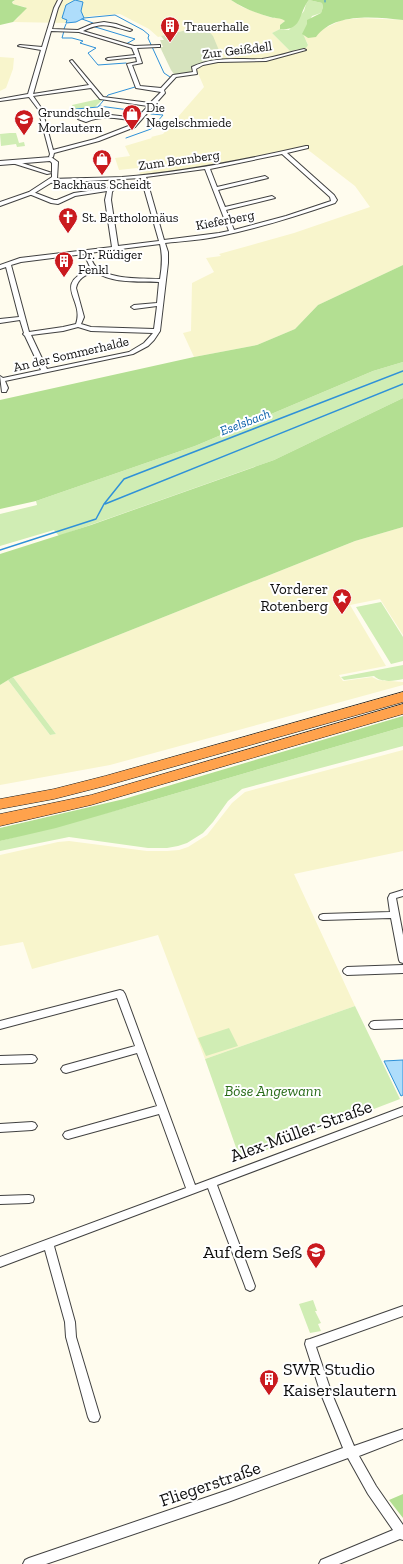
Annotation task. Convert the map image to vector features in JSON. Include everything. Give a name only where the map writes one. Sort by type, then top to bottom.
[{"type":"highway","points":[[0,804],[54,794],[105,781],[403,697]]},
{"type":"highway","points":[[0,820],[91,800],[403,710]]},
{"type":"street","points":[[30,95],[56,8],[60,0]]},
{"type":"street","points":[[79,30],[94,23],[105,22],[130,30]]},
{"type":"street","points":[[50,30],[79,30],[134,47],[157,46]]},
{"type":"street","points":[[20,46],[44,49]]},
{"type":"street","points":[[0,163],[14,162],[50,155],[133,126],[163,92],[162,90],[138,87],[129,64],[140,63],[134,47]]},
{"type":"street","name":"Zur Geißdell","points":[[162,90],[175,76],[195,73],[194,68],[200,64],[224,60],[266,59],[304,50]]},
{"type":"street","points":[[108,59],[137,56]]},
{"type":"street","points":[[72,61],[102,98],[152,105]]},
{"type":"street","points":[[0,100],[92,86]]},
{"type":"street","points":[[0,204],[31,193],[55,178],[54,162],[50,155],[40,109],[30,95]]},
{"type":"street","points":[[90,118],[111,116],[138,120]]},
{"type":"street","name":"Zum Bornberg","points":[[52,181],[113,179],[143,176],[207,167],[306,147]]},
{"type":"street","name":"Kieferberg","points":[[0,267],[20,260],[232,232],[288,217],[333,202],[332,196],[284,152]]},
{"type":"street","points":[[14,162],[49,173]]},
{"type":"street","points":[[207,167],[232,232]]},
{"type":"street","points":[[26,334],[63,329],[78,325],[91,329],[157,331],[162,280],[166,258],[143,176]]},
{"type":"street","points":[[216,189],[265,178]]},
{"type":"street","points":[[113,179],[113,186],[110,189],[108,200],[115,247]]},
{"type":"street","points":[[31,193],[55,202],[74,195],[110,189]]},
{"type":"street","points":[[224,210],[272,198]]},
{"type":"street","points":[[55,202],[56,210]]},
{"type":"street","points":[[86,252],[95,269],[115,277],[162,280]]},
{"type":"street","points":[[8,265],[26,334],[45,372]]},
{"type":"street","points":[[78,325],[81,317],[73,285],[80,276],[95,269]]},
{"type":"street","points":[[134,307],[160,304]]},
{"type":"street","points":[[0,321],[21,318]]},
{"type":"street","name":"An der Sommerhalde","points":[[1,379],[45,372],[131,353],[144,347],[153,338],[157,331]]},
{"type":"street","points":[[1,379],[5,388],[4,391]]},
{"type":"street","points":[[403,893],[393,896],[392,898],[403,960]]},
{"type":"street","points":[[323,917],[395,915]]},
{"type":"street","points":[[347,971],[403,969]]},
{"type":"street","points":[[0,1025],[120,994],[192,1190]]},
{"type":"street","points":[[374,1025],[403,1024]]},
{"type":"street","points":[[66,1069],[139,1049]]},
{"type":"street","points":[[0,1060],[32,1059]]},
{"type":"street","points":[[68,1135],[162,1109]]},
{"type":"street","name":"Alex-Müller-Straße","points":[[0,1262],[403,1111]]},
{"type":"street","points":[[0,1128],[32,1126]]},
{"type":"street","points":[[211,1183],[250,1286]]},
{"type":"street","points":[[0,1200],[30,1199]]},
{"type":"street","points":[[48,1244],[70,1322],[71,1337],[94,1417]]},
{"type":"street","points":[[325,1564],[402,1533],[370,1489],[350,1452],[323,1389],[310,1344],[403,1311]]},
{"type":"street","name":"Fliegerstraße","points":[[28,1564],[124,1532],[403,1434]]},
{"type":"shaded area","points":[[15,0],[231,0],[242,7],[272,18],[282,18],[285,21],[280,25],[280,29],[272,33],[290,51],[306,48],[308,44],[302,34],[308,38],[342,20],[362,18],[403,20],[403,265],[318,305],[295,329],[257,345],[194,357],[183,333],[191,331],[192,283],[214,272],[206,258],[221,256],[219,254],[294,233],[370,207],[355,186],[303,146],[208,167],[141,176],[137,168],[119,170],[115,158],[130,156],[125,146],[163,134],[204,87],[197,71],[190,72],[195,65],[208,62],[204,26],[158,37],[149,29],[120,14],[90,16],[84,18],[81,11],[67,20],[66,23],[13,22],[18,18],[25,7],[13,4],[12,3]]},
{"type":"shaded area","points":[[0,57],[14,58],[13,69],[6,88],[0,91]]},
{"type":"shaded area","points":[[403,527],[403,635],[380,599],[350,605],[386,666],[339,675],[343,681],[372,677],[378,680],[403,682],[403,685],[110,765],[0,785],[0,685],[8,680],[50,735],[56,734],[13,677],[355,541]]},
{"type":"shaded area","points":[[403,750],[403,851],[294,874],[355,1006],[205,1059],[158,935],[32,969],[23,942],[0,946],[0,855],[58,842],[69,841],[147,851],[179,850],[188,847],[207,835],[232,803],[245,792]]},
{"type":"green space","points":[[0,0],[15,0],[12,2],[13,4],[27,8],[13,22],[0,25]]},
{"type":"green space","points":[[231,0],[309,0],[299,20],[293,27],[280,29],[280,25],[285,21],[255,12]]},
{"type":"green space","points":[[309,0],[322,3],[323,7],[321,13],[312,16],[303,34],[308,45],[306,48],[290,51],[272,33],[280,29],[289,30],[304,11]]},
{"type":"green space","points":[[309,0],[403,0],[403,20],[368,17],[344,20],[333,23],[316,37],[308,38],[302,34],[307,24],[307,20],[321,13],[323,7],[322,3]]},
{"type":"green space","points":[[204,26],[213,36],[223,60],[195,65],[190,72],[181,75],[174,74],[160,47],[163,47],[160,40],[164,40],[161,36]]},
{"type":"green space","points":[[99,99],[102,100],[95,107],[74,109],[72,105]]},
{"type":"green space","points":[[16,133],[19,143],[24,142],[25,146],[17,147],[16,144],[1,146],[0,134]]},
{"type":"green space","points":[[403,265],[403,362],[373,371],[195,446],[36,501],[0,509],[0,400],[194,357],[257,345],[295,329],[318,305]]},
{"type":"green space","points":[[403,362],[403,398],[274,460],[59,536],[54,530],[0,546],[0,514],[37,505],[36,501],[195,446],[373,371]]},
{"type":"green space","points":[[403,398],[403,527],[355,541],[13,677],[0,685],[0,554],[91,525],[274,460]]},
{"type":"green space","points":[[381,602],[403,637],[403,661],[391,664],[356,607]]},
{"type":"green space","points":[[403,665],[403,679],[399,680],[384,681],[374,676],[344,680],[341,677]]},
{"type":"green space","points":[[13,677],[56,734],[50,735],[8,680]]},
{"type":"green space","points":[[403,716],[403,727],[56,828],[0,841],[0,828],[124,799]]},
{"type":"green space","points":[[403,727],[403,746],[242,789],[228,801],[203,833],[187,843],[178,846],[167,848],[148,848],[69,837],[0,851],[0,841],[129,807]]},
{"type":"green space","name":"Böse Angewann","points":[[355,1006],[400,1099],[248,1157],[239,1156],[205,1059]]},
{"type":"green space","points":[[229,1028],[238,1046],[206,1056],[198,1038]]},
{"type":"green space","points":[[313,1300],[317,1311],[315,1311],[321,1323],[318,1324],[321,1331],[310,1333],[299,1304]]},
{"type":"green space","points":[[403,1494],[403,1518],[389,1500]]},
{"type":"water","points":[[75,0],[83,2],[81,11],[84,18],[76,22],[66,23],[67,20],[62,18],[66,5]]},
{"type":"water","points":[[403,1060],[403,1095],[401,1096],[384,1061]]},
{"type":"waterway","points":[[84,18],[115,15],[143,30],[149,35],[148,38],[164,73],[170,77]]},
{"type":"waterway","points":[[82,19],[93,23]]},
{"type":"waterway","points":[[64,29],[66,24]]},
{"type":"waterway","points":[[92,26],[135,39],[126,44]]},
{"type":"waterway","points":[[64,31],[62,38],[72,38],[83,41],[80,43],[96,48],[88,53],[98,65],[126,63]]},
{"type":"waterway","points":[[76,109],[98,107],[108,95],[135,87]]},
{"type":"waterway","points":[[99,106],[144,112]]},
{"type":"waterway","points":[[126,138],[151,129],[163,115],[151,114]]},
{"type":"waterway","name":"Eselsbach","points":[[0,550],[96,519],[104,504],[124,479],[403,371]]},
{"type":"waterway","name":"Eselsbach","points":[[105,504],[403,384]]},
{"type":"place","name":"Trauerhalle","points":[[170,43]]},
{"type":"place","name":"Die Nagelschmiede","points":[[132,131]]},
{"type":"place","name":"Grundschule Morlautern","points":[[24,136]]},
{"type":"place","name":"Backhaus Scheidt","points":[[102,176]]},
{"type":"place","name":"St. Bartholomäus","points":[[68,234]]},
{"type":"place","name":"Dr. Rüdiger Fenkl","points":[[64,278]]},
{"type":"place","name":"Vorderer Rotenberg","points":[[342,615]]},
{"type":"place","name":"Auf dem Seß","points":[[316,1269]]},
{"type":"place","name":"SWR Studio Kaiserslautern","points":[[269,1396]]}]
